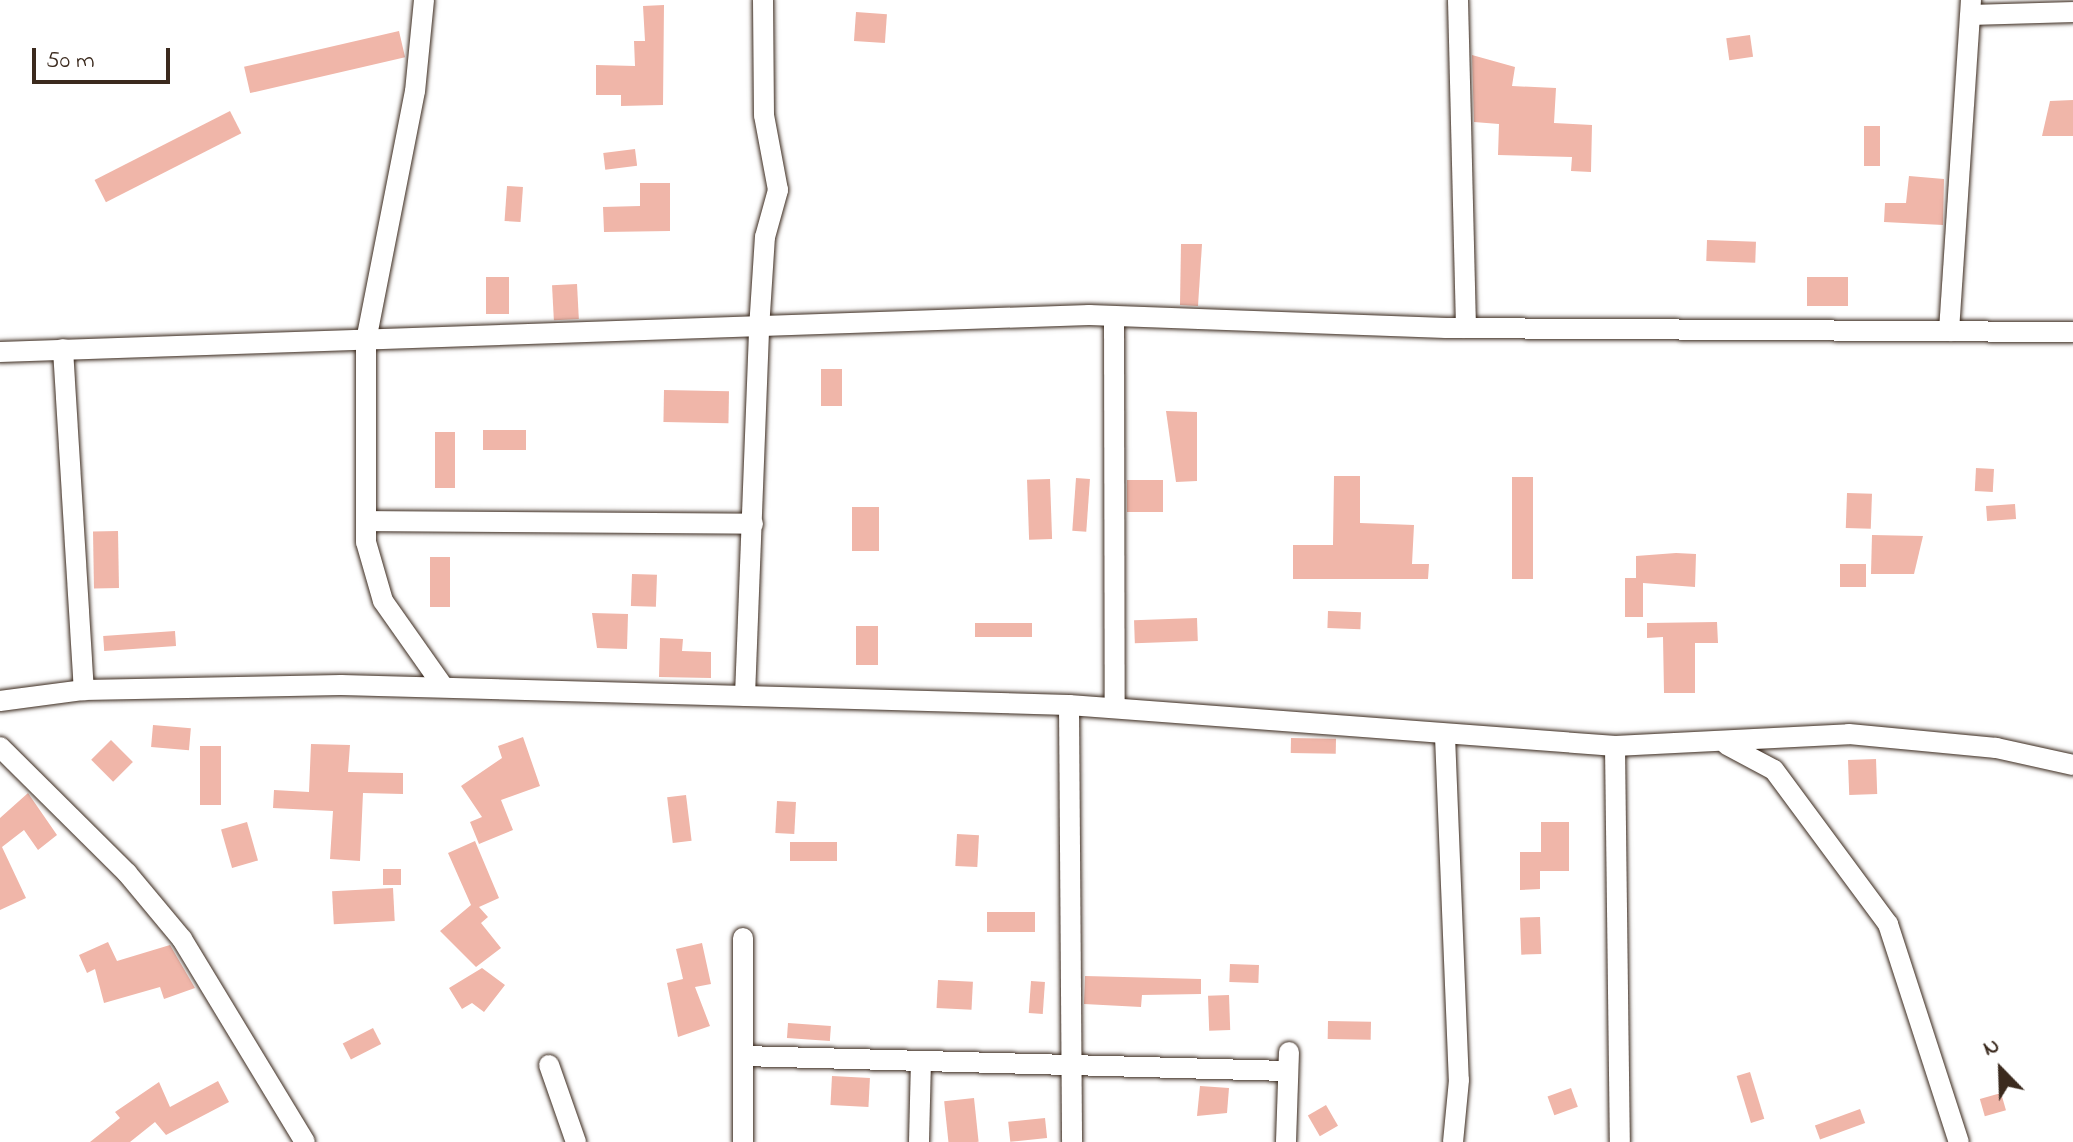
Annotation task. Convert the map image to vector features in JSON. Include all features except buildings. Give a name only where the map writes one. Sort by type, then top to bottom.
[{"type":"street","points":[[424,0],[415,91],[366,341],[366,521],[369,565],[383,601],[443,686]]},
{"type":"street","points":[[745,696],[765,237],[778,190],[764,115],[763,0]]},
{"type":"street","points":[[1458,0],[1466,328]]},
{"type":"street","points":[[1949,331],[1971,8],[2073,12]]},
{"type":"street","points":[[1114,319],[1115,706]]},
{"type":"street","points":[[0,352],[1114,319],[1466,328],[2073,332]]},
{"type":"street","points":[[63,349],[84,690]]},
{"type":"street","points":[[366,521],[753,524]]},
{"type":"street","points":[[0,701],[84,690],[443,686],[1115,706],[1445,736],[1615,746],[1727,745],[1849,734],[1996,748],[2073,765]]},
{"type":"street","points":[[1069,705],[1072,1142]]},
{"type":"street","points":[[1445,736],[1459,1080],[1453,1142]]},
{"type":"street","points":[[1727,745],[1774,770],[1888,924],[1959,1142]]},
{"type":"street","points":[[1615,746],[1620,1142]]},
{"type":"street","points":[[0,747],[127,873],[182,939],[305,1142]]},
{"type":"street","points":[[743,938],[743,1142]]},
{"type":"street","points":[[743,1056],[1072,1068],[1288,1062],[1286,1142]]},
{"type":"street","points":[[919,1142],[921,1062]]},
{"type":"street","points":[[549,1065],[576,1142]]}]
